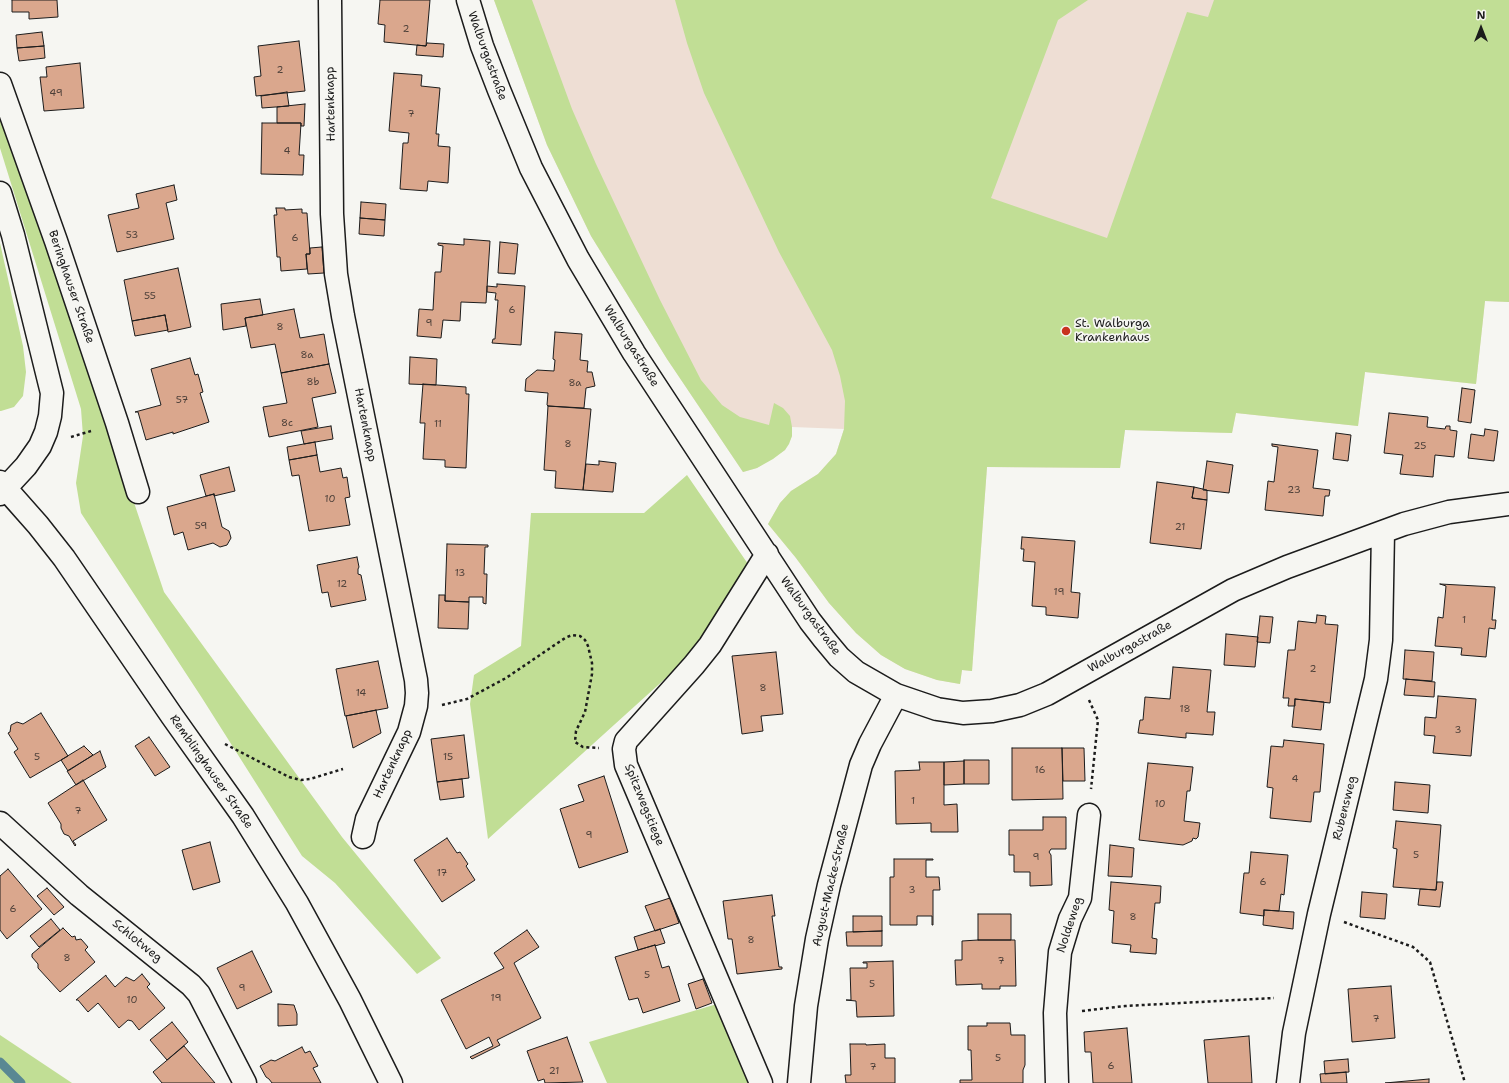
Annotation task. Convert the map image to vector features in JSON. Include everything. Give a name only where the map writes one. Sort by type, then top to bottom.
[{"type":"street","name":"Hartenknapp","points":[[330,0],[332,214],[336,274],[343,316],[416,680],[414,712],[409,732],[364,828],[363,837]]},
{"type":"street","name":"Walburgastraße","points":[[468,0],[482,46],[531,168],[595,289],[634,352],[810,621],[839,657],[856,672],[896,695],[937,709],[963,713],[992,711],[1020,705],[1047,694],[1233,590],[1287,567],[1404,524],[1449,512],[1509,504]]},
{"type":"street","name":"Beringhauser Straße","points":[[0,84],[56,241],[138,492]]},
{"type":"street","points":[[0,193],[13,235],[52,393],[50,416],[46,432],[40,446],[26,466],[2,488]]},
{"type":"street","name":"Remblinghauser Straße","points":[[2,488],[38,525],[64,558],[172,716],[243,816],[297,903],[350,1000],[391,1083]]},
{"type":"street","name":"Rubensweg","points":[[1288,1083],[1294,1033],[1319,914],[1376,679],[1381,640],[1383,532]]},
{"type":"street","name":"Spitzwegstiege","points":[[761,1083],[626,765],[624,749],[626,741],[630,736],[710,645],[767,554]]},
{"type":"street","name":"August-Macke-Straße","points":[[799,1083],[806,1006],[817,939],[831,877],[861,765],[870,744],[896,695]]},
{"type":"street","name":"Noldeweg","points":[[1057,1083],[1055,1013],[1060,952],[1070,919],[1080,898],[1089,815]]},
{"type":"street","name":"Schlotweg","points":[[0,823],[79,894],[191,985],[199,994],[245,1083]]},
{"type":"path","points":[[40,446],[117,424]]},
{"type":"path","points":[[414,712],[467,699],[506,678],[565,638],[572,635],[580,636],[585,640],[588,646],[592,663],[592,674],[585,712],[576,731],[575,742],[583,747],[624,749]]},
{"type":"path","points":[[1089,815],[1098,720]]},
{"type":"path","points":[[219,741],[289,777],[301,780],[310,779],[343,769]]},
{"type":"path","points":[[1342,921],[1413,946],[1430,962],[1465,1083]]},
{"type":"path","points":[[1084,1011],[1140,1005],[1301,997]]},
{"type":"shaded area","name":"St. Walburga Krankenhaus","points":[[494,0],[1509,0],[1509,302],[1485,301],[1476,384],[1365,372],[1358,426],[1236,413],[1232,433],[1125,430],[1120,468],[987,467],[972,671],[962,670],[960,684],[937,680],[905,669],[881,655],[856,633],[829,603],[796,558],[768,524],[780,503],[791,491],[818,474],[836,454],[844,429],[792,427],[792,436],[785,450],[757,468],[743,472],[667,359],[591,236],[547,145]]},
{"type":"green space","points":[[494,0],[532,0],[572,109],[596,164],[660,300],[701,380],[722,405],[740,417],[769,425],[774,403],[783,408],[790,416],[792,436],[789,444],[785,450],[773,459],[757,468],[743,472],[667,359],[591,236],[547,145]]},
{"type":"green space","name":"St. Walburga Krankenhaus","points":[[675,0],[1088,0],[1058,20],[991,198],[1107,238],[1187,12],[1208,17],[1214,0],[1509,0],[1509,302],[1485,301],[1476,384],[1365,372],[1358,426],[1236,413],[1232,433],[1125,430],[1120,468],[987,467],[972,671],[962,670],[960,684],[937,680],[905,669],[881,655],[856,633],[829,603],[796,558],[768,524],[780,503],[791,491],[818,474],[836,454],[844,429],[845,401],[840,376],[832,350],[779,252],[704,93],[687,43]]},
{"type":"green space","points":[[0,103],[164,592],[342,837],[441,958],[417,974],[335,883],[302,856],[202,698],[81,513],[76,483],[83,436],[81,409],[0,148]]},
{"type":"green space","points":[[0,243],[23,346],[26,372],[23,396],[14,407],[1,411],[0,411]]},
{"type":"green space","points":[[687,475],[748,564],[688,658],[488,839],[470,704],[474,675],[521,646],[531,513],[644,513]]},
{"type":"green space","points":[[717,1004],[751,1083],[607,1083],[589,1042]]},
{"type":"green space","points":[[0,1035],[72,1083],[0,1083]]},
{"type":"building","points":[[12,0],[57,0],[58,17],[29,19],[29,12],[12,12]]},
{"type":"building","points":[[380,0],[430,0],[426,46],[384,42],[385,25],[378,24]]},
{"type":"building","points":[[42,32],[44,46],[17,48],[16,35]]},
{"type":"building","points":[[299,41],[305,91],[256,96],[254,77],[261,76],[258,46]]},
{"type":"building","points":[[427,43],[444,44],[443,57],[416,55],[417,45],[426,46]]},
{"type":"building","points":[[44,46],[45,58],[19,61],[17,48]]},
{"type":"building","points":[[80,63],[84,108],[44,111],[40,77],[47,77],[46,67]]},
{"type":"building","points":[[394,73],[422,75],[421,86],[440,88],[436,134],[439,134],[438,146],[450,147],[448,183],[428,181],[427,191],[400,189],[403,143],[408,143],[409,133],[389,131]]},
{"type":"building","points":[[287,92],[289,106],[262,108],[261,96]]},
{"type":"building","points":[[305,104],[304,126],[301,126],[301,123],[277,123],[277,107]]},
{"type":"building","points":[[262,123],[301,123],[299,155],[304,155],[303,175],[261,174]]},
{"type":"building","points":[[174,185],[177,200],[166,203],[174,239],[117,252],[108,215],[139,208],[136,194]]},
{"type":"building","points":[[361,202],[386,204],[385,220],[360,218]]},
{"type":"building","points":[[276,208],[285,208],[285,210],[302,209],[302,213],[307,213],[310,254],[306,254],[307,269],[281,271],[280,257],[277,257],[274,215],[277,215]]},
{"type":"building","points":[[360,218],[385,220],[384,236],[359,234]]},
{"type":"building","points":[[464,239],[490,241],[486,303],[461,302],[460,321],[443,320],[441,338],[417,336],[419,309],[433,310],[435,272],[441,272],[443,246],[438,245],[438,243],[464,245]]},
{"type":"building","points":[[500,242],[518,244],[515,274],[498,273]]},
{"type":"building","points":[[322,247],[324,273],[308,274],[306,254],[310,254],[310,248]]},
{"type":"building","points":[[178,268],[191,327],[168,332],[165,315],[132,321],[124,280]]},
{"type":"building","points":[[497,284],[525,286],[521,345],[492,343],[493,339],[495,339],[498,300],[495,300],[496,293],[487,292],[487,286],[497,287]]},
{"type":"building","points":[[260,299],[263,315],[245,318],[246,326],[223,330],[221,304]]},
{"type":"building","points":[[294,309],[300,338],[324,334],[329,364],[281,373],[275,344],[251,348],[245,318]]},
{"type":"building","points":[[165,315],[168,330],[135,336],[132,321]]},
{"type":"building","points":[[555,332],[582,334],[580,360],[588,361],[587,372],[592,372],[595,386],[586,388],[584,408],[548,406],[548,393],[525,391],[526,379],[537,370],[554,371],[555,360],[553,359]]},
{"type":"building","points":[[410,357],[437,359],[436,385],[409,384]]},
{"type":"building","points":[[190,358],[195,375],[198,374],[203,392],[200,393],[209,422],[173,434],[173,432],[146,440],[138,412],[135,412],[161,405],[151,369]]},
{"type":"building","points":[[329,364],[336,393],[312,398],[318,427],[269,437],[263,407],[287,403],[281,373]]},
{"type":"building","points":[[423,384],[466,387],[466,394],[469,394],[466,468],[445,467],[445,460],[423,459],[425,423],[420,423]]},
{"type":"building","points":[[1462,388],[1475,390],[1471,423],[1458,421]]},
{"type":"building","points":[[548,406],[591,409],[583,490],[555,488],[556,471],[544,470]]},
{"type":"building","points":[[1389,413],[1428,417],[1427,427],[1445,429],[1446,426],[1450,426],[1450,430],[1457,431],[1454,457],[1435,455],[1433,477],[1400,474],[1403,455],[1384,453]]},
{"type":"building","points":[[331,426],[333,439],[304,444],[301,431]]},
{"type":"building","points":[[1485,429],[1498,431],[1494,461],[1468,458],[1471,434],[1484,436]]},
{"type":"building","points":[[1336,433],[1351,435],[1348,461],[1333,459]]},
{"type":"building","points":[[315,442],[317,455],[289,460],[287,447]]},
{"type":"building","points":[[1272,444],[1318,450],[1313,488],[1330,490],[1329,496],[1325,496],[1323,516],[1265,510],[1268,481],[1274,482],[1278,447],[1272,446]]},
{"type":"building","points":[[317,455],[320,472],[341,468],[343,478],[347,477],[350,497],[345,498],[350,525],[309,531],[299,475],[292,476],[289,460]]},
{"type":"building","points":[[599,461],[616,463],[613,492],[583,490],[586,464],[599,465]]},
{"type":"building","points":[[1207,461],[1233,465],[1229,493],[1203,490]]},
{"type":"building","points":[[229,467],[235,491],[214,496],[214,494],[206,496],[200,475]]},
{"type":"building","points":[[1157,482],[1194,487],[1192,498],[1207,500],[1201,549],[1150,543]]},
{"type":"building","points":[[1194,487],[1207,490],[1207,500],[1192,498]]},
{"type":"building","points":[[214,494],[222,527],[229,531],[231,538],[227,545],[220,547],[213,543],[188,550],[183,532],[174,535],[167,507]]},
{"type":"building","points":[[1022,537],[1075,541],[1071,592],[1080,593],[1078,618],[1046,615],[1046,607],[1032,606],[1035,562],[1023,561],[1024,549],[1021,549]]},
{"type":"building","points":[[447,544],[488,545],[488,547],[485,547],[484,574],[487,574],[486,604],[483,603],[483,597],[469,597],[469,602],[445,601]]},
{"type":"building","points":[[357,557],[359,567],[358,574],[361,575],[366,600],[331,607],[328,592],[322,593],[317,565]]},
{"type":"building","points":[[1440,584],[1495,587],[1492,620],[1496,620],[1495,629],[1489,628],[1486,657],[1461,655],[1462,648],[1435,646],[1438,617],[1443,618],[1446,586]]},
{"type":"building","points":[[439,595],[445,595],[445,601],[469,602],[468,629],[438,628]]},
{"type":"building","points":[[1317,615],[1326,616],[1325,624],[1338,625],[1330,703],[1295,699],[1295,706],[1288,706],[1289,698],[1283,698],[1288,650],[1295,650],[1298,621],[1316,623]]},
{"type":"building","points":[[1260,616],[1273,617],[1270,643],[1257,642]]},
{"type":"building","points":[[1226,634],[1258,637],[1255,667],[1224,665]]},
{"type":"building","points":[[1405,650],[1434,652],[1432,681],[1403,679]]},
{"type":"building","points":[[776,652],[783,714],[761,716],[763,731],[742,734],[732,656]]},
{"type":"building","points":[[378,661],[388,708],[345,716],[336,669]]},
{"type":"building","points":[[1173,667],[1211,670],[1207,712],[1215,712],[1213,735],[1186,733],[1186,738],[1138,733],[1140,720],[1143,720],[1145,697],[1170,699]]},
{"type":"building","points":[[1406,679],[1435,682],[1434,697],[1404,695]]},
{"type":"building","points":[[1438,696],[1476,699],[1471,756],[1433,753],[1435,736],[1424,735],[1425,717],[1436,718]]},
{"type":"building","points":[[1295,699],[1324,702],[1321,730],[1292,727]]},
{"type":"building","points":[[376,710],[381,733],[353,748],[346,716]]},
{"type":"building","points":[[41,713],[68,756],[30,778],[14,752],[18,749],[8,733],[10,732],[11,725],[17,722],[23,724]]},
{"type":"building","points":[[464,735],[469,778],[437,782],[431,739]]},
{"type":"building","points":[[149,737],[170,767],[155,776],[135,746]]},
{"type":"building","points":[[1284,740],[1324,744],[1320,792],[1314,792],[1311,822],[1270,818],[1273,788],[1267,787],[1271,746],[1283,747]]},
{"type":"building","points":[[84,746],[93,755],[68,771],[61,760]]},
{"type":"building","points":[[1012,748],[1062,748],[1063,799],[1012,800]]},
{"type":"building","points":[[1062,748],[1084,748],[1085,781],[1063,781]]},
{"type":"building","points":[[100,751],[106,767],[76,785],[67,771]]},
{"type":"building","points":[[964,760],[989,760],[989,784],[964,784]]},
{"type":"building","points":[[964,761],[964,784],[944,785],[944,762]]},
{"type":"building","points":[[919,762],[944,762],[944,805],[957,804],[958,832],[931,832],[931,823],[896,824],[895,771],[920,770]]},
{"type":"building","points":[[1148,763],[1193,767],[1190,791],[1187,791],[1184,821],[1200,823],[1198,837],[1196,839],[1193,838],[1192,841],[1183,845],[1139,840]]},
{"type":"building","points":[[604,776],[628,852],[579,868],[560,809],[584,801],[578,785]]},
{"type":"building","points":[[462,779],[464,797],[440,800],[437,782]]},
{"type":"building","points":[[83,780],[107,820],[73,841],[76,845],[75,846],[69,836],[64,834],[61,824],[48,803]]},
{"type":"building","points":[[1395,782],[1430,785],[1428,813],[1393,810]]},
{"type":"building","points":[[1043,817],[1066,817],[1066,849],[1051,849],[1049,852],[1051,855],[1052,885],[1030,886],[1030,872],[1014,872],[1014,855],[1009,855],[1009,830],[1043,830]]},
{"type":"building","points":[[1396,821],[1441,825],[1436,890],[1393,887],[1397,849],[1393,848]]},
{"type":"building","points":[[447,838],[457,853],[460,852],[468,864],[466,866],[475,880],[442,902],[414,860]]},
{"type":"building","points":[[210,842],[220,882],[193,890],[182,850]]},
{"type":"building","points":[[1110,845],[1134,848],[1132,877],[1108,876]]},
{"type":"building","points":[[1251,852],[1288,855],[1284,895],[1281,894],[1279,911],[1264,910],[1264,916],[1240,913],[1244,873],[1249,873]]},
{"type":"building","points":[[894,859],[933,859],[926,860],[926,877],[939,877],[940,890],[933,890],[933,925],[932,916],[917,916],[917,925],[890,925],[890,877],[894,877]]},
{"type":"building","points":[[8,869],[42,909],[7,939],[0,930],[0,876]]},
{"type":"building","points":[[1111,882],[1161,886],[1160,903],[1155,903],[1152,938],[1157,939],[1156,954],[1130,952],[1131,945],[1112,943],[1114,911],[1109,910]]},
{"type":"building","points":[[1437,882],[1443,882],[1440,907],[1418,905],[1420,889],[1436,890]]},
{"type":"building","points":[[47,888],[64,907],[54,915],[37,896]]},
{"type":"building","points":[[1362,892],[1387,894],[1385,919],[1360,917]]},
{"type":"building","points":[[772,895],[775,916],[772,916],[779,967],[782,967],[782,969],[737,974],[732,939],[728,939],[723,901]]},
{"type":"building","points":[[670,898],[679,923],[655,931],[645,906]]},
{"type":"building","points":[[1264,910],[1294,912],[1293,929],[1263,925]]},
{"type":"building","points":[[978,914],[1011,914],[1011,940],[978,940]]},
{"type":"building","points":[[853,916],[882,916],[882,931],[853,932]]},
{"type":"building","points":[[51,919],[60,930],[39,947],[30,936]]},
{"type":"building","points":[[63,928],[72,937],[75,936],[76,940],[81,939],[88,947],[85,950],[95,962],[60,992],[38,968],[38,964],[32,957],[32,954]]},
{"type":"building","points":[[660,929],[665,943],[638,950],[634,937]]},
{"type":"building","points":[[527,930],[539,947],[514,963],[541,1018],[497,1040],[500,1045],[472,1059],[470,1057],[493,1046],[489,1037],[466,1049],[441,1000],[504,968],[494,953]]},
{"type":"building","points":[[882,931],[882,946],[847,946],[846,932]]},
{"type":"building","points":[[1015,940],[1016,986],[1000,986],[1000,989],[982,989],[982,984],[956,985],[955,960],[962,960],[962,941]]},
{"type":"building","points":[[655,945],[662,968],[669,966],[680,1001],[643,1013],[638,998],[629,1000],[615,957]]},
{"type":"building","points":[[252,951],[272,992],[237,1009],[217,968]]},
{"type":"building","points":[[893,961],[894,1016],[857,1017],[856,1001],[846,1000],[851,1000],[850,968],[867,968],[867,963],[863,962]]},
{"type":"building","points":[[142,974],[150,984],[147,987],[165,1008],[139,1030],[132,1021],[128,1020],[119,1028],[98,1003],[88,1012],[78,1000],[76,1000],[106,975],[115,987],[126,977],[134,981]]},
{"type":"building","points":[[703,979],[712,1003],[696,1009],[688,984]]},
{"type":"building","points":[[1391,986],[1395,1038],[1352,1042],[1348,989]]},
{"type":"building","points":[[278,1004],[294,1005],[297,1014],[297,1025],[278,1026]]},
{"type":"building","points":[[172,1022],[188,1042],[167,1060],[150,1040]]},
{"type":"building","points":[[987,1023],[1010,1023],[1011,1035],[1025,1035],[1025,1065],[1023,1070],[1023,1083],[960,1083],[960,1080],[972,1080],[971,1050],[968,1050],[968,1026],[987,1026]]},
{"type":"building","points":[[1127,1028],[1132,1083],[1093,1083],[1091,1052],[1085,1052],[1084,1032]]},
{"type":"building","points":[[1249,1036],[1252,1083],[1208,1083],[1204,1040]]},
{"type":"building","points":[[567,1037],[583,1082],[545,1083],[544,1079],[538,1081],[527,1051]]},
{"type":"building","points":[[850,1044],[885,1044],[885,1058],[895,1058],[895,1083],[846,1083],[845,1075],[851,1075]]},
{"type":"building","points":[[184,1046],[215,1083],[162,1083],[153,1072]]},
{"type":"building","points":[[302,1047],[305,1053],[310,1051],[318,1066],[313,1068],[321,1083],[272,1083],[266,1077],[260,1066],[271,1060],[275,1061]]},
{"type":"building","points":[[1348,1059],[1349,1072],[1325,1074],[1324,1061]]},
{"type":"building","points":[[1346,1072],[1347,1083],[1321,1083],[1320,1074]]},
{"type":"building","points":[[1429,1079],[1429,1083],[1385,1083]]},
{"type":"waterway","points":[[0,1062],[21,1083]]},
{"type":"place","name":"St. Walburga Krankenhaus","points":[[1066,331]]}]
